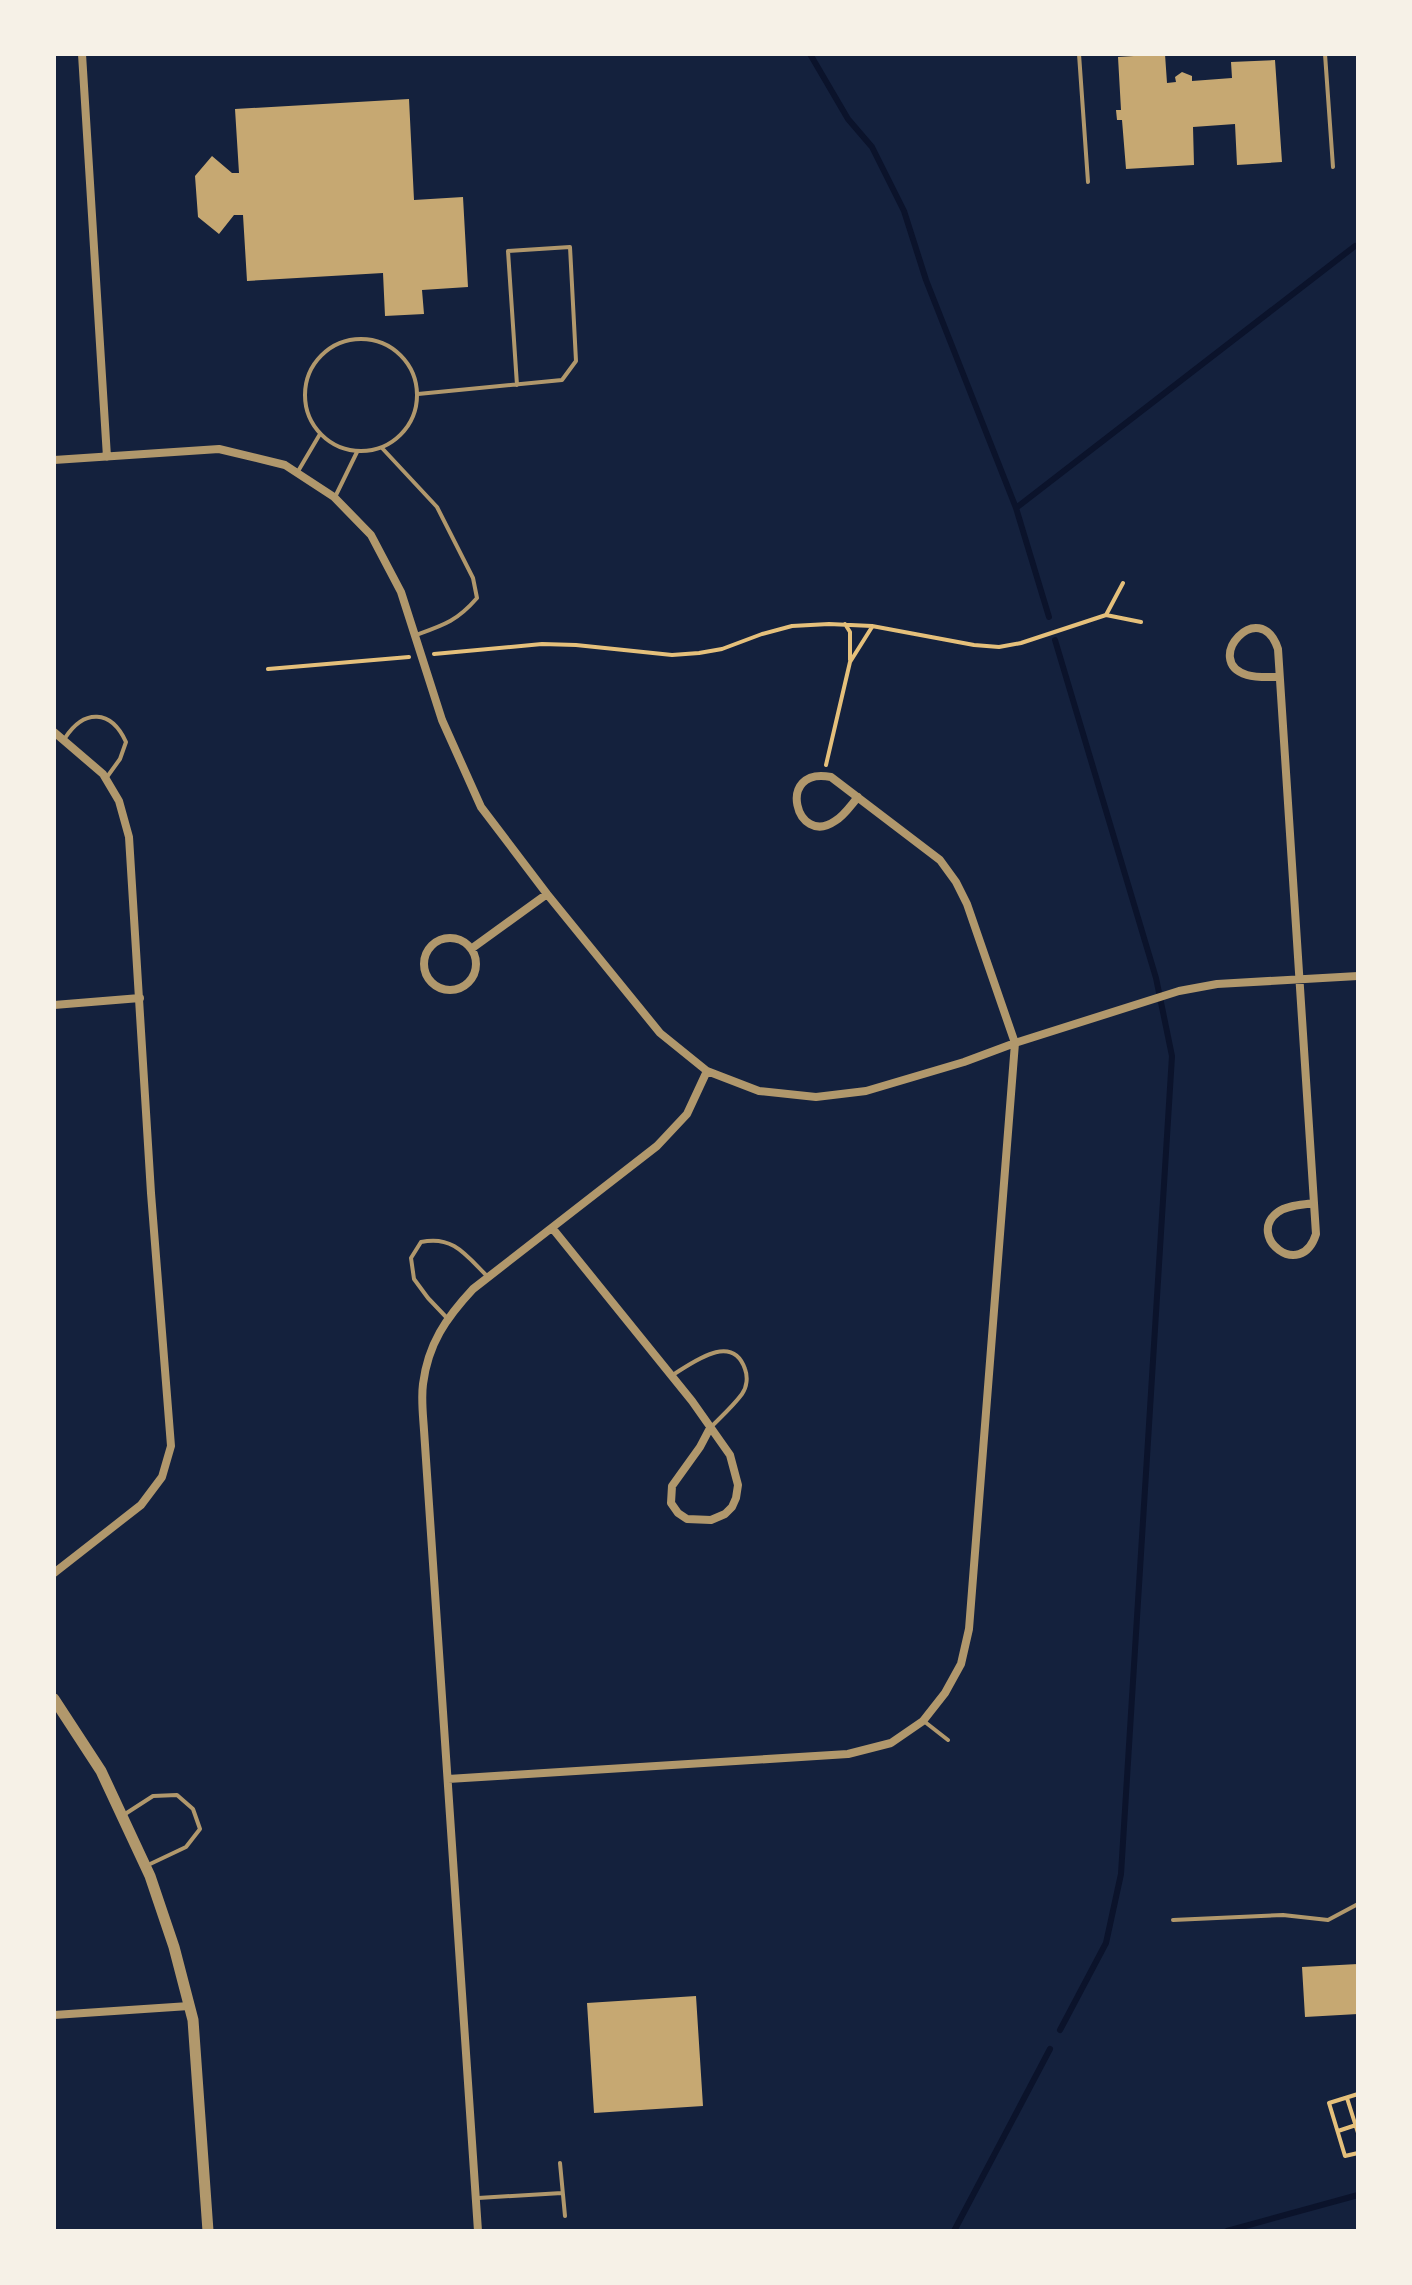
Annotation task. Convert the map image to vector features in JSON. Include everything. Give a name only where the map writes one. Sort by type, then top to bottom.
[{"type":"street","points":[[82,54],[107,457]]},
{"type":"street","points":[[54,460],[219,449],[285,465],[334,497],[371,535],[401,592],[442,720],[481,807],[660,1033],[707,1071],[759,1091],[816,1097],[866,1091],[1179,991],[1217,984],[1358,976]]},
{"type":"street","points":[[1279,677],[1248,675],[1235,667],[1230,652],[1236,637],[1249,629],[1264,631],[1271,635],[1278,649],[1279,677],[1300,981],[1316,1234],[1309,1248],[1295,1255],[1280,1252],[1270,1240],[1268,1232],[1273,1217],[1285,1208],[1314,1203]]},
{"type":"street","points":[[54,732],[106,779],[119,801],[129,837],[151,1193],[171,1446],[162,1477],[141,1505],[54,1573]]},
{"type":"street","points":[[448,1779],[848,1754],[891,1743],[923,1721],[945,1693],[961,1664],[969,1629],[1015,1043],[967,904],[940,860],[858,797],[831,777],[814,776],[807,780],[797,793],[797,809],[808,822],[824,826],[833,824],[858,797]]},
{"type":"street","points":[[471,949],[547,894]]},
{"type":"street","points":[[449,938],[457,939],[471,949],[476,965],[470,981],[455,990],[438,988],[426,975],[425,958],[433,944],[449,938]]},
{"type":"street","points":[[54,1005],[140,998]]},
{"type":"street","points":[[478,2231],[422,1385],[432,1344],[447,1318],[473,1289],[657,1146],[687,1114],[707,1071]]},
{"type":"street","points":[[553,1229],[671,1376],[724,1445],[733,1462],[737,1479],[732,1507],[721,1517],[711,1520],[687,1519],[671,1503],[672,1486],[710,1428]]},
{"type":"street","points":[[54,1699],[101,1771],[146,1866],[174,1947],[193,2020],[208,2231]]},
{"type":"street","points":[[54,2015],[189,2006]]},
{"type":"lane","points":[[1079,54],[1088,182]]},
{"type":"lane","points":[[1325,54],[1333,167]]},
{"type":"lane","points":[[418,394],[517,385],[562,380],[576,361],[570,247],[508,251],[517,385]]},
{"type":"lane","points":[[357,338],[375,340],[392,347],[406,360],[418,394],[408,426],[397,439],[382,448],[357,452],[331,443],[320,434],[310,419],[305,402],[306,383],[312,366],[324,352],[339,342],[357,338]]},
{"type":"lane","points":[[297,473],[320,434]]},
{"type":"lane","points":[[382,448],[437,507],[473,578],[477,598],[463,614],[444,625],[415,635]]},
{"type":"lane","points":[[334,497],[357,452]]},
{"type":"lane","points":[[64,739],[73,726],[85,718],[104,717],[119,726],[126,742],[120,759],[106,779]]},
{"type":"lane","points":[[447,1318],[414,1279],[411,1258],[421,1242],[438,1239],[461,1249],[488,1277]]},
{"type":"lane","points":[[671,1376],[714,1351],[731,1353],[741,1361],[746,1371],[745,1389],[710,1428]]},
{"type":"lane","points":[[923,1721],[948,1740]]},
{"type":"lane","points":[[122,1816],[153,1796],[177,1795],[193,1809],[200,1829],[186,1847],[146,1866]]},
{"type":"lane","points":[[1173,1920],[1283,1915],[1328,1920],[1358,1904]]},
{"type":"lane","points":[[560,2163],[565,2216]]},
{"type":"lane","points":[[476,2198],[562,2193]]},
{"type":"path","points":[[1106,615],[1123,583]]},
{"type":"path","points":[[268,669],[542,644],[672,655],[699,653],[722,649],[792,626],[845,624],[999,647],[1021,643],[1106,615],[1141,622]]},
{"type":"path","points":[[824,776],[850,662],[850,632],[845,624]]},
{"type":"path","points":[[850,662],[872,626]]},
{"type":"path","points":[[1358,2094],[1329,2103],[1345,2156],[1358,2153]]},
{"type":"path","points":[[1347,2098],[1358,2133]]},
{"type":"path","points":[[1338,2131],[1357,2124]]},
{"type":"building","points":[[1165,54],[1167,83],[1176,82],[1175,77],[1182,72],[1192,76],[1192,81],[1232,78],[1231,62],[1275,60],[1282,162],[1237,165],[1235,124],[1193,127],[1194,165],[1126,169],[1122,120],[1117,120],[1116,110],[1121,110],[1118,57]]},
{"type":"building","points":[[409,99],[414,200],[463,197],[468,287],[422,290],[424,314],[385,316],[383,273],[247,281],[243,215],[234,215],[219,234],[198,217],[195,176],[212,156],[232,173],[239,173],[235,109]]},
{"type":"building","points":[[1358,1964],[1358,2014],[1305,2017],[1302,1967]]},
{"type":"building","points":[[696,1996],[703,2106],[594,2113],[587,2003]]},
{"type":"waterway","points":[[810,54],[848,119],[872,147],[904,211],[926,280],[1016,508],[1049,617]]},
{"type":"waterway","points":[[1016,508],[1355,246]]},
{"type":"waterway","points":[[1055,640],[1156,978],[1172,1056],[1121,1874],[1106,1943],[1060,2030]]},
{"type":"waterway","points":[[954,2231],[1050,2049]]},
{"type":"waterway","points":[[1227,2231],[1358,2195]]}]
